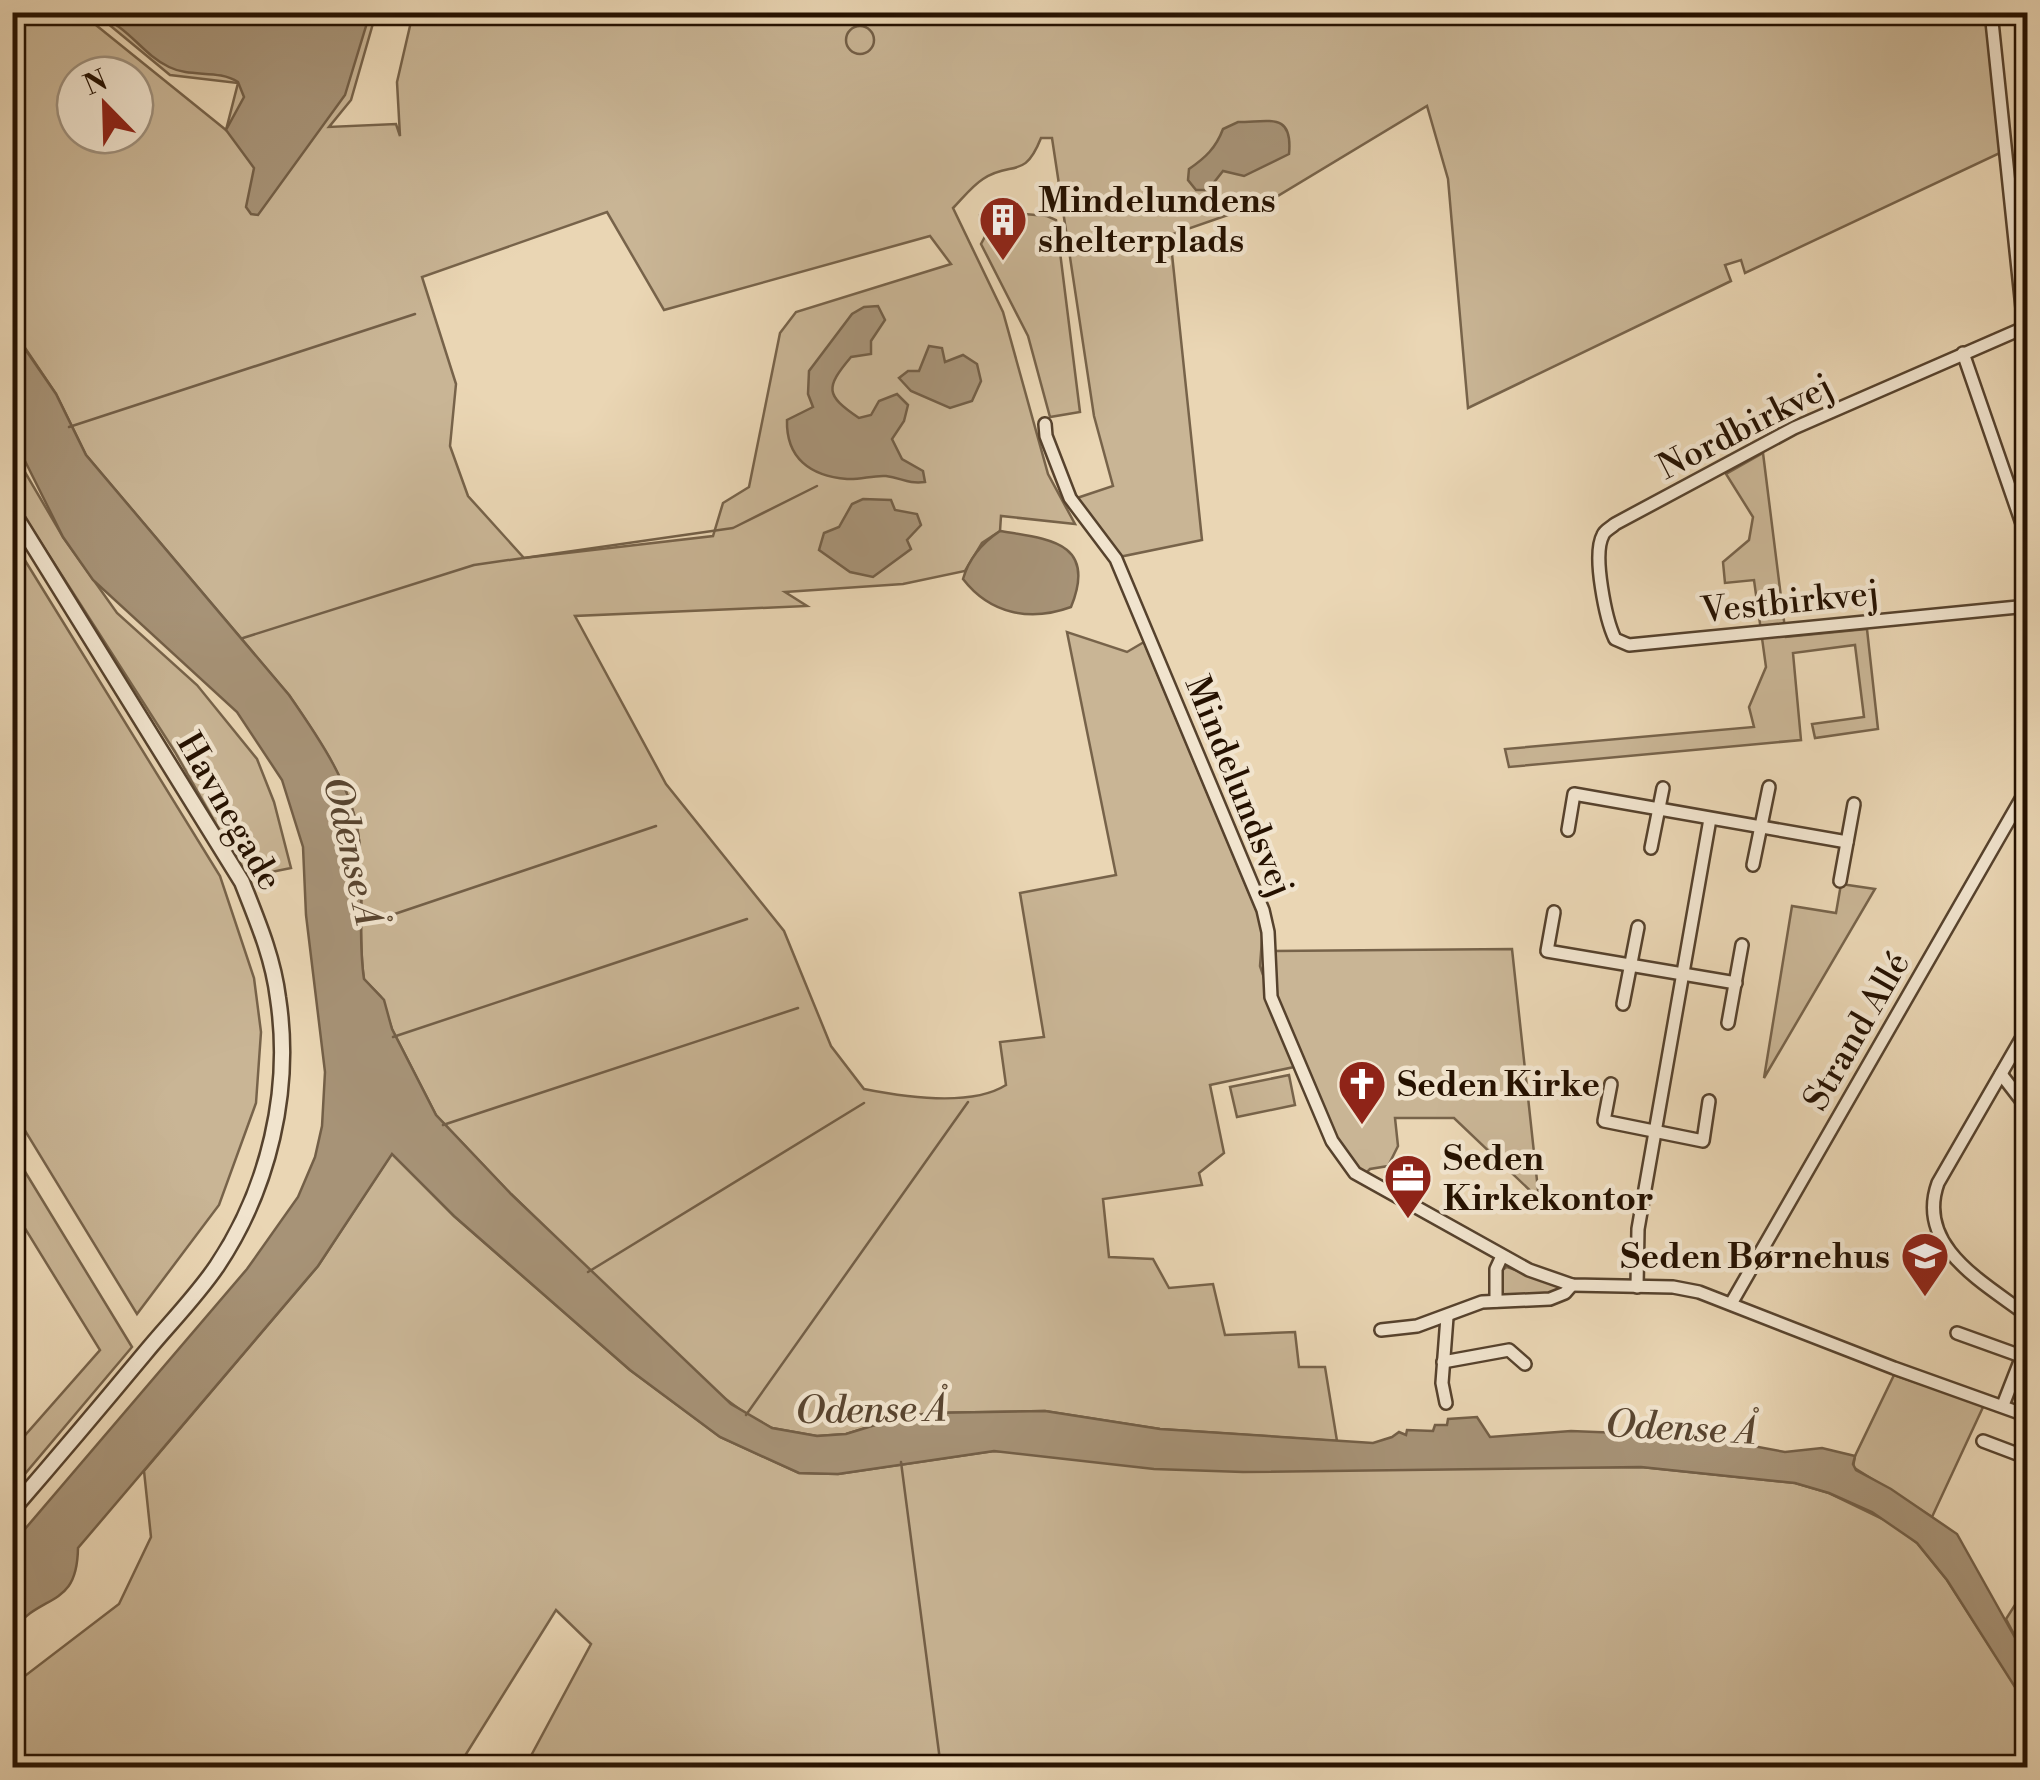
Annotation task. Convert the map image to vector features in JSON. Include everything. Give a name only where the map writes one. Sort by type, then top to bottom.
[{"type":"street","points":[[1991,12],[2026,327]]},
{"type":"street","name":"Nordbirkvej","points":[[1603,586],[1602,540],[1614,524],[1794,428],[2026,327]]},
{"type":"street","points":[[1963,352],[2028,541]]},
{"type":"street","name":"Mindelundsvej","points":[[1045,424],[1070,498],[1116,560],[1263,910],[1268,932],[1270,997],[1332,1141],[1362,1179],[1529,1270],[1572,1285],[1673,1287],[1732,1302],[1844,1350],[2028,1416]]},
{"type":"street","name":"Havnegade","points":[[12,511],[242,882],[264,939],[278,996],[283,1048],[279,1101],[268,1156],[248,1213],[216,1267],[12,1510]]},
{"type":"street","name":"Vestbirkvej","points":[[1603,586],[1607,622],[1615,639],[1629,645],[2028,606]]},
{"type":"street","points":[[1753,864],[1769,787]]},
{"type":"street","name":"Strand Allé","points":[[1732,1302],[2028,787]]},
{"type":"street","points":[[1651,848],[1662,788]]},
{"type":"street","points":[[1568,830],[1574,794],[1847,842]]},
{"type":"street","points":[[1840,881],[1854,804]]},
{"type":"street","points":[[1636,1287],[1638,1230],[1710,819]]},
{"type":"street","points":[[1554,912],[1548,951],[1736,984]]},
{"type":"street","points":[[1623,1004],[1638,927]]},
{"type":"street","points":[[1728,1024],[1742,945]]},
{"type":"street","points":[[2028,1027],[1938,1183],[1932,1200],[1932,1220],[1945,1247],[2028,1316]]},
{"type":"street","points":[[2000,1074],[2028,1109]]},
{"type":"street","points":[[1611,1084],[1604,1121],[1654,1132],[1703,1140],[1710,1101]]},
{"type":"street","points":[[1496,1301],[1496,1269],[1502,1256]]},
{"type":"street","points":[[1381,1330],[1417,1326],[1469,1306],[1561,1296],[1572,1285]]},
{"type":"street","points":[[1446,1403],[1442,1383],[1447,1317]]},
{"type":"street","points":[[1957,1333],[2021,1356]]},
{"type":"street","points":[[2003,1405],[2028,1341]]},
{"type":"street","points":[[1444,1362],[1509,1350],[1525,1364]]},
{"type":"street","points":[[1983,1441],[2028,1458]]},
{"type":"shaded area","points":[[12,13],[81,13],[133,55],[55,55],[55,155],[155,155],[155,73],[226,130],[238,83],[170,75],[155,63],[155,55],[146,55],[95,13],[376,13],[351,100],[329,127],[396,124],[400,136],[397,82],[413,13],[1985,13],[2002,152],[1745,273],[1741,260],[1725,265],[1731,281],[1468,408],[1448,179],[1427,106],[1271,200],[1170,235],[1202,540],[1119,557],[1077,498],[1113,486],[1094,416],[1052,138],[1041,138],[1023,165],[983,179],[953,208],[1003,312],[1048,474],[1075,524],[1001,516],[1000,531],[982,543],[965,571],[903,584],[785,592],[807,606],[575,616],[666,784],[784,931],[831,1046],[864,1089],[937,1098],[975,1096],[1006,1085],[1000,1042],[1044,1037],[1020,893],[1116,875],[1067,632],[1127,652],[1144,642],[1263,926],[1260,966],[1294,1067],[1210,1085],[1224,1153],[1199,1173],[1202,1185],[1103,1199],[1109,1257],[1153,1259],[1169,1288],[1213,1284],[1225,1335],[1295,1332],[1299,1367],[1325,1367],[1337,1441],[1160,1429],[1045,1411],[928,1413],[846,1434],[817,1436],[772,1428],[709,1387],[511,1194],[436,1115],[392,1029],[381,997],[364,979],[359,840],[350,801],[333,764],[289,695],[86,455],[56,394],[13,330]],"holes":[[[607,212],[664,310],[930,236],[951,264],[796,312],[780,333],[749,487],[723,503],[713,536],[524,558],[468,496],[450,446],[456,384],[422,277]]]},
{"type":"shaded area","points":[[991,211],[1056,220],[1080,412],[1050,417],[1028,336],[981,244],[989,229],[981,223],[980,215]]},
{"type":"shaded area","points":[[12,450],[63,537],[117,613],[197,685],[257,759],[274,802],[291,868],[246,877],[175,752],[13,499]]},
{"type":"shaded area","points":[[1763,453],[1786,637],[1867,629],[1878,729],[1815,738],[1812,724],[1864,717],[1855,645],[1793,653],[1801,740],[1509,767],[1505,749],[1754,727],[1749,707],[1766,667],[1754,580],[1725,583],[1723,562],[1749,540],[1753,517],[1726,474]]},
{"type":"shaded area","points":[[13,541],[220,876],[254,978],[261,1032],[256,1103],[219,1205],[137,1314],[13,1111]]},
{"type":"shaded area","points":[[1841,884],[1875,889],[1764,1078],[1792,906],[1836,913]]},
{"type":"shaded area","points":[[1512,949],[1539,1199],[1454,1118],[1395,1118],[1398,1146],[1388,1166],[1370,1169],[1364,1175],[1333,1133],[1275,992],[1273,951]]},
{"type":"shaded area","points":[[1289,1075],[1295,1105],[1237,1117],[1230,1087]]},
{"type":"shaded area","points":[[13,1152],[132,1347],[13,1488],[13,1449],[100,1350],[13,1209]]},
{"type":"shaded area","points":[[392,1153],[454,1216],[630,1370],[720,1437],[799,1473],[838,1474],[994,1451],[1444,1468],[1641,1467],[1795,1483],[1829,1493],[1893,1524],[1917,1543],[1947,1580],[2028,1706],[2027,1768],[525,1767],[591,1644],[556,1610],[458,1767],[23,1768],[13,1747],[13,1685],[119,1604],[151,1537],[144,1471],[318,1266]]},
{"type":"shaded area","points":[[1507,1267],[1562,1290],[1558,1294],[1503,1297],[1498,1293],[1502,1270]]},
{"type":"shaded area","points":[[1894,1375],[1984,1405],[1932,1517],[1853,1467]]},
{"type":"shaded area","points":[[2027,1586],[2027,1659],[2006,1619]]},
{"type":"water","points":[[93,13],[370,13],[345,95],[258,215],[251,214],[246,207],[254,168],[226,130],[244,97],[238,82],[169,67]]},
{"type":"water","points":[[1269,121],[1283,125],[1289,154],[1244,176],[1223,171],[1208,190],[1196,190],[1188,180],[1189,169],[1209,152],[1223,129],[1238,122]]},
{"type":"water","points":[[878,306],[885,320],[871,341],[871,354],[851,357],[836,376],[832,391],[859,418],[871,415],[879,401],[897,394],[908,405],[904,421],[892,439],[902,459],[923,471],[925,482],[822,474],[803,463],[791,445],[787,420],[813,407],[808,394],[809,371],[852,314],[864,307]]},
{"type":"water","name":"Odense Å","points":[[12,330],[56,394],[86,455],[289,695],[333,764],[350,801],[359,840],[364,979],[384,1000],[392,1029],[436,1115],[511,1194],[731,1404],[772,1428],[817,1436],[846,1434],[928,1413],[1045,1411],[1160,1429],[1373,1443],[1399,1432],[1406,1435],[1407,1430],[1433,1431],[1435,1425],[1447,1425],[1448,1419],[1477,1417],[1490,1437],[1571,1431],[1726,1441],[1785,1452],[1822,1448],[1855,1456],[1856,1470],[1957,1534],[2027,1659],[2027,1706],[1947,1580],[1917,1543],[1872,1512],[1795,1483],[1641,1467],[1243,1472],[1154,1469],[994,1451],[838,1474],[799,1473],[720,1437],[630,1370],[454,1216],[392,1154],[318,1266],[78,1548],[72,1581],[65,1590],[13,1629],[13,1543],[247,1269],[298,1197],[315,1157],[322,1126],[325,1072],[306,915],[303,847],[282,780],[237,712],[93,580],[63,537],[13,437]]},
{"type":"water","points":[[929,346],[942,348],[945,362],[963,355],[977,364],[981,381],[972,401],[950,408],[911,391],[899,378],[908,371],[919,371]]},
{"type":"water","points":[[863,499],[891,500],[895,510],[917,514],[921,525],[907,540],[911,549],[873,577],[850,572],[819,550],[824,533],[839,527],[852,504]]},
{"type":"water","points":[[1000,531],[1050,541],[1073,556],[1078,585],[1071,607],[1041,614],[1012,612],[974,591],[963,579],[969,564]]},
{"type":"waterway","points":[[860,26],[870,30],[874,40],[870,50],[860,54],[850,50],[846,40],[850,30],[860,26]]},
{"type":"waterway","points":[[69,427],[415,314]]},
{"type":"waterway","points":[[243,638],[474,565],[733,528],[817,486]]},
{"type":"waterway","name":"Odense Å","points":[[359,926],[656,826]]},
{"type":"waterway","points":[[393,1037],[747,919]]},
{"type":"waterway","points":[[443,1125],[798,1008]]},
{"type":"waterway","points":[[746,1415],[968,1102]]},
{"type":"waterway","points":[[588,1272],[864,1103]]},
{"type":"waterway","points":[[901,1462],[941,1768]]},
{"type":"place","name":"Mindelundens shelterplads","points":[[1003,262]]},
{"type":"place","name":"Seden Kirke","points":[[1362,1126]]},
{"type":"place","name":"Seden Kirkekontor","points":[[1408,1220]]},
{"type":"place","name":"Seden Børnehus","points":[[1925,1298]]}]
